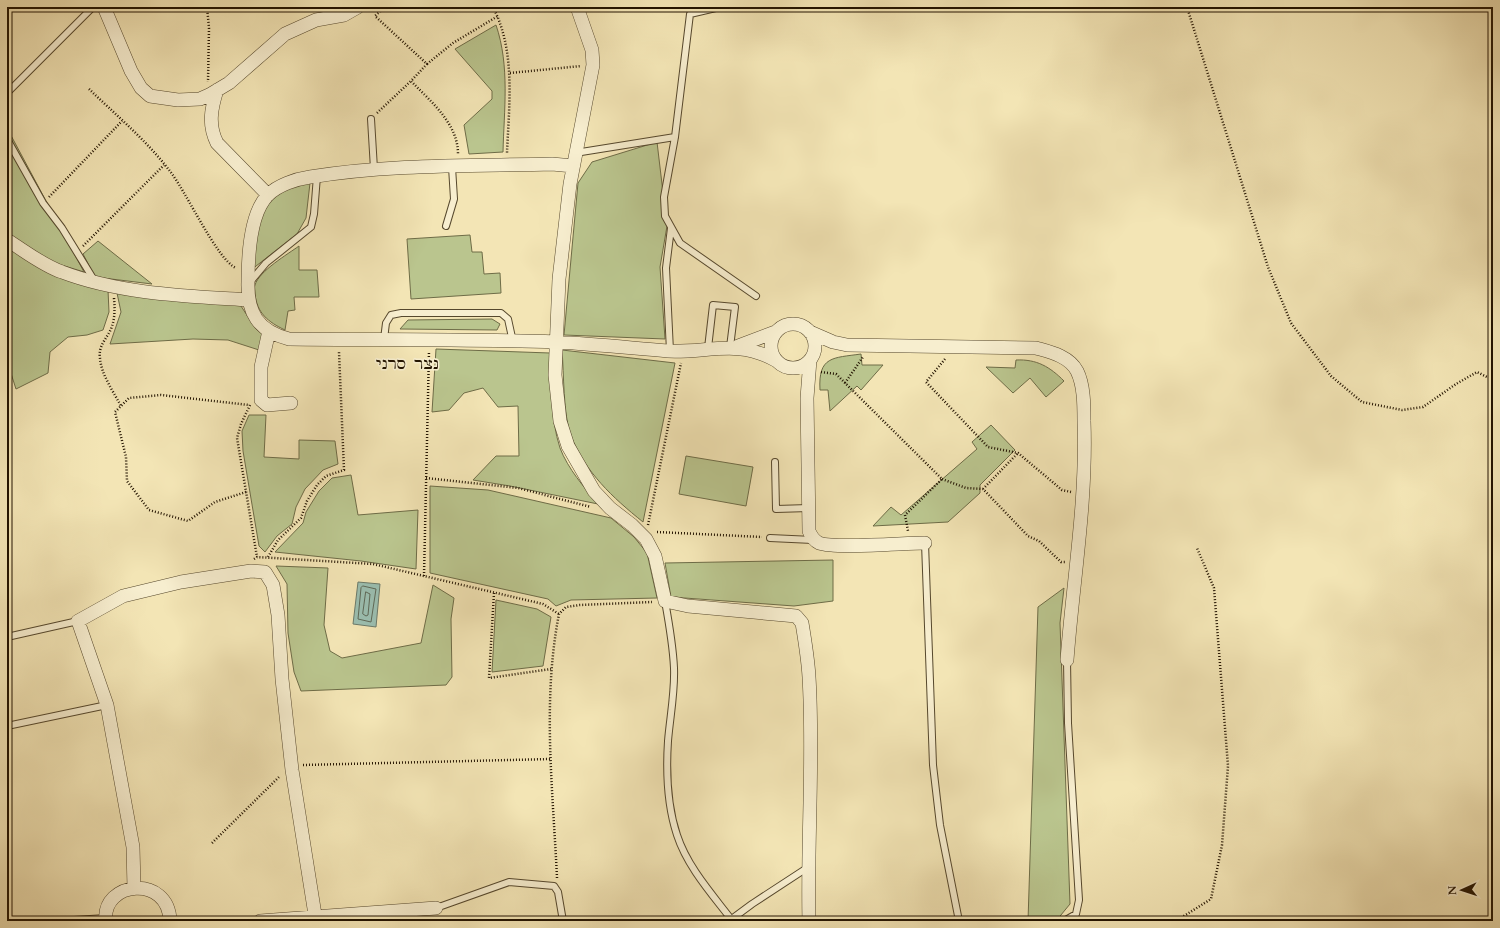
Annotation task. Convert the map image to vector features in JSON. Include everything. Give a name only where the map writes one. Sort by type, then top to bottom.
[{"type":"street","points":[[104,7],[131,71],[142,88],[150,96],[178,100],[200,99],[213,93],[229,83],[285,34],[316,20],[344,15],[358,7]]},
{"type":"street","points":[[577,7],[592,50],[593,65],[589,95],[575,153],[559,278],[555,375],[560,421],[568,446],[594,492],[610,508],[646,535],[655,556],[665,601],[688,606],[796,616],[802,623],[809,677],[811,797],[807,868],[809,921]]},
{"type":"street","points":[[213,93],[211,109],[212,134],[217,143],[268,195]]},
{"type":"street","points":[[573,166],[552,164],[507,165],[374,171],[317,176],[291,182],[268,195],[260,208],[255,223],[248,262],[248,300],[256,319],[276,336],[289,339],[556,342],[670,351],[732,347],[751,349],[775,360],[787,368],[803,384],[807,398]]},
{"type":"street","points":[[7,240],[35,259],[62,272],[112,286],[185,296],[248,300]]},
{"type":"street","points":[[732,347],[775,332],[788,324],[795,323],[802,325],[810,332],[833,342],[847,345],[1036,348],[1069,360],[1077,370],[1084,403],[1085,438],[1083,494],[1067,660]]},
{"type":"street","points":[[269,331],[255,403],[291,403]]},
{"type":"street","points":[[775,332],[770,346],[775,360]]},
{"type":"street","points":[[810,332],[815,342],[810,363],[807,398],[809,531],[815,540],[819,542],[839,545],[925,543]]},
{"type":"street","points":[[787,368],[802,367],[830,349],[847,345]]},
{"type":"street","points":[[134,888],[133,847],[107,705],[78,621],[123,596],[181,582],[241,572],[265,572],[273,585],[278,615],[282,679],[291,765],[315,919]]},
{"type":"street","points":[[106,919],[108,907],[114,898],[123,891],[134,888],[144,888],[153,891],[161,897],[167,905],[170,921]]},
{"type":"street","points":[[260,921],[315,919],[436,908]]},
{"type":"lane","points":[[7,93],[93,7]]},
{"type":"lane","points":[[720,7],[690,14],[675,137],[664,197],[666,216],[671,228],[680,242],[756,296]]},
{"type":"lane","points":[[371,119],[374,171]]},
{"type":"lane","points":[[575,153],[675,137]]},
{"type":"lane","points":[[7,139],[43,203],[95,281]]},
{"type":"lane","points":[[446,226],[454,199],[455,167]]},
{"type":"lane","points":[[248,279],[311,227],[314,214],[317,176]]},
{"type":"lane","points":[[670,351],[666,268],[671,228]]},
{"type":"lane","points":[[708,348],[713,305],[735,307],[732,347]]},
{"type":"lane","points":[[384,340],[386,323],[391,315],[401,313],[501,313],[508,319],[513,342]]},
{"type":"lane","points":[[775,462],[776,509],[809,508]]},
{"type":"lane","points":[[770,538],[815,540]]},
{"type":"lane","points":[[925,543],[933,765],[940,825],[959,921]]},
{"type":"lane","points":[[665,601],[674,669],[668,793],[677,836],[685,853],[698,876],[730,920],[807,868]]},
{"type":"lane","points":[[7,637],[78,621]]},
{"type":"lane","points":[[1064,921],[1076,914],[1079,900],[1068,723],[1067,660]]},
{"type":"lane","points":[[7,726],[107,705]]},
{"type":"lane","points":[[436,908],[509,882],[554,886],[558,892],[562,921]]},
{"type":"lane","points":[[58,921],[106,919]]},
{"type":"path","points":[[207,7],[213,93]]},
{"type":"path","points":[[384,7],[375,16],[427,64]]},
{"type":"path","points":[[493,7],[503,30],[510,73],[507,165]]},
{"type":"path","points":[[1187,7],[1268,267],[1291,323],[1331,376],[1362,402],[1402,410],[1423,407],[1476,372],[1493,380]]},
{"type":"path","points":[[371,119],[427,64],[453,43],[498,16]]},
{"type":"path","points":[[510,73],[593,65]]},
{"type":"path","points":[[411,81],[447,120],[458,148],[455,167]]},
{"type":"path","points":[[89,89],[164,164],[220,252],[232,266],[248,279]]},
{"type":"path","points":[[43,203],[122,121]]},
{"type":"path","points":[[76,252],[164,164]]},
{"type":"path","points":[[112,286],[116,310],[111,329],[102,344],[99,357],[104,374],[121,406]]},
{"type":"path","points":[[267,557],[278,540],[301,518],[306,501],[317,485],[326,476],[336,471],[344,470],[338,340]]},
{"type":"path","points":[[424,576],[429,341]]},
{"type":"path","points":[[845,383],[872,345]]},
{"type":"path","points":[[955,346],[926,382],[988,447],[1018,453],[1062,490],[1083,494]]},
{"type":"path","points":[[684,350],[646,535],[770,538]]},
{"type":"path","points":[[810,363],[836,374],[942,479],[966,488],[984,489],[1028,536],[1039,542],[1061,562],[1076,562]]},
{"type":"path","points":[[246,492],[215,502],[188,521],[149,510],[128,481],[126,457],[115,412],[129,398],[161,395],[255,403],[241,424],[237,438],[246,492],[256,556]]},
{"type":"path","points":[[984,489],[1018,453]]},
{"type":"path","points":[[426,478],[518,488],[596,509]]},
{"type":"path","points":[[910,543],[905,515],[942,479]]},
{"type":"path","points":[[1176,921],[1211,899],[1222,845],[1228,766],[1214,588],[1197,548]]},
{"type":"path","points":[[256,556],[373,564],[543,604],[559,614]]},
{"type":"path","points":[[241,572],[256,556]]},
{"type":"path","points":[[494,593],[489,678],[551,669]]},
{"type":"path","points":[[558,892],[549,716],[551,669],[559,614],[566,607],[580,605],[665,601]]},
{"type":"path","points":[[212,843],[291,765],[551,759]]},
{"type":"green space","points":[[496,25],[505,72],[503,152],[469,154],[464,125],[492,99],[492,91],[455,49]]},
{"type":"green space","points":[[7,128],[84,272],[55,263],[7,239]]},
{"type":"green space","points":[[657,142],[667,226],[660,267],[665,339],[564,335],[578,183],[592,162]]},
{"type":"green space","points":[[310,183],[306,218],[297,234],[251,270],[258,227],[265,208],[282,192],[296,186]]},
{"type":"green space","points":[[470,235],[472,252],[482,252],[484,274],[500,273],[501,293],[411,299],[407,239]]},
{"type":"green space","points":[[98,241],[152,284],[95,277],[83,254]]},
{"type":"green space","points":[[7,243],[108,290],[109,312],[103,330],[87,335],[68,337],[50,352],[48,373],[16,389],[7,361]]},
{"type":"green space","points":[[299,246],[299,270],[317,270],[319,297],[294,297],[295,310],[288,311],[285,330],[273,324],[261,312],[256,301],[255,286],[262,274],[281,258]]},
{"type":"green space","points":[[117,293],[239,303],[256,329],[263,335],[259,350],[228,340],[193,339],[110,344],[121,312]]},
{"type":"green space","points":[[492,319],[500,324],[497,330],[400,329],[408,320]]},
{"type":"green space","points":[[436,349],[550,353],[554,425],[560,448],[572,470],[598,504],[473,480],[496,456],[519,456],[518,406],[498,407],[483,388],[464,393],[449,410],[432,412]]},
{"type":"green space","points":[[562,350],[675,363],[643,522],[601,484],[584,462],[577,449],[571,436],[566,417]]},
{"type":"green space","points":[[861,354],[862,365],[883,365],[861,390],[857,386],[830,411],[828,390],[820,390],[820,379],[825,365],[835,358]]},
{"type":"green space","points":[[1016,360],[1030,361],[1043,365],[1064,381],[1046,397],[1030,378],[1013,393],[986,367],[1015,368]]},
{"type":"green space","points":[[249,415],[266,415],[264,457],[299,459],[299,440],[335,441],[338,464],[323,470],[305,489],[296,507],[292,524],[277,536],[265,552],[259,546],[243,451],[242,431]]},
{"type":"green space","points":[[991,425],[1015,450],[980,485],[980,493],[948,522],[873,526],[891,507],[901,515],[977,449],[972,442]]},
{"type":"green space","points":[[686,456],[753,467],[746,506],[679,494]]},
{"type":"green space","points":[[351,475],[358,515],[418,510],[416,569],[361,561],[275,552],[303,523],[306,512],[319,491],[332,478]]},
{"type":"green space","points":[[430,486],[488,490],[611,518],[634,537],[647,553],[657,598],[571,600],[556,606],[548,599],[430,573]]},
{"type":"green space","points":[[833,560],[833,601],[794,606],[671,597],[665,563]]},
{"type":"green space","points":[[276,566],[328,568],[324,625],[330,651],[342,658],[421,643],[433,585],[454,598],[451,619],[452,677],[446,685],[301,691],[294,672],[288,633],[287,584]]},
{"type":"green space","points":[[1064,588],[1060,623],[1070,904],[1056,921],[1028,921],[1038,607]]},
{"type":"green space","points":[[496,600],[537,609],[551,617],[543,666],[492,672]]},
{"type":"water","points":[[358,582],[380,584],[376,627],[353,624]]},
{"type":"district","name":"נצר סרני","points":[[407,364]]}]
